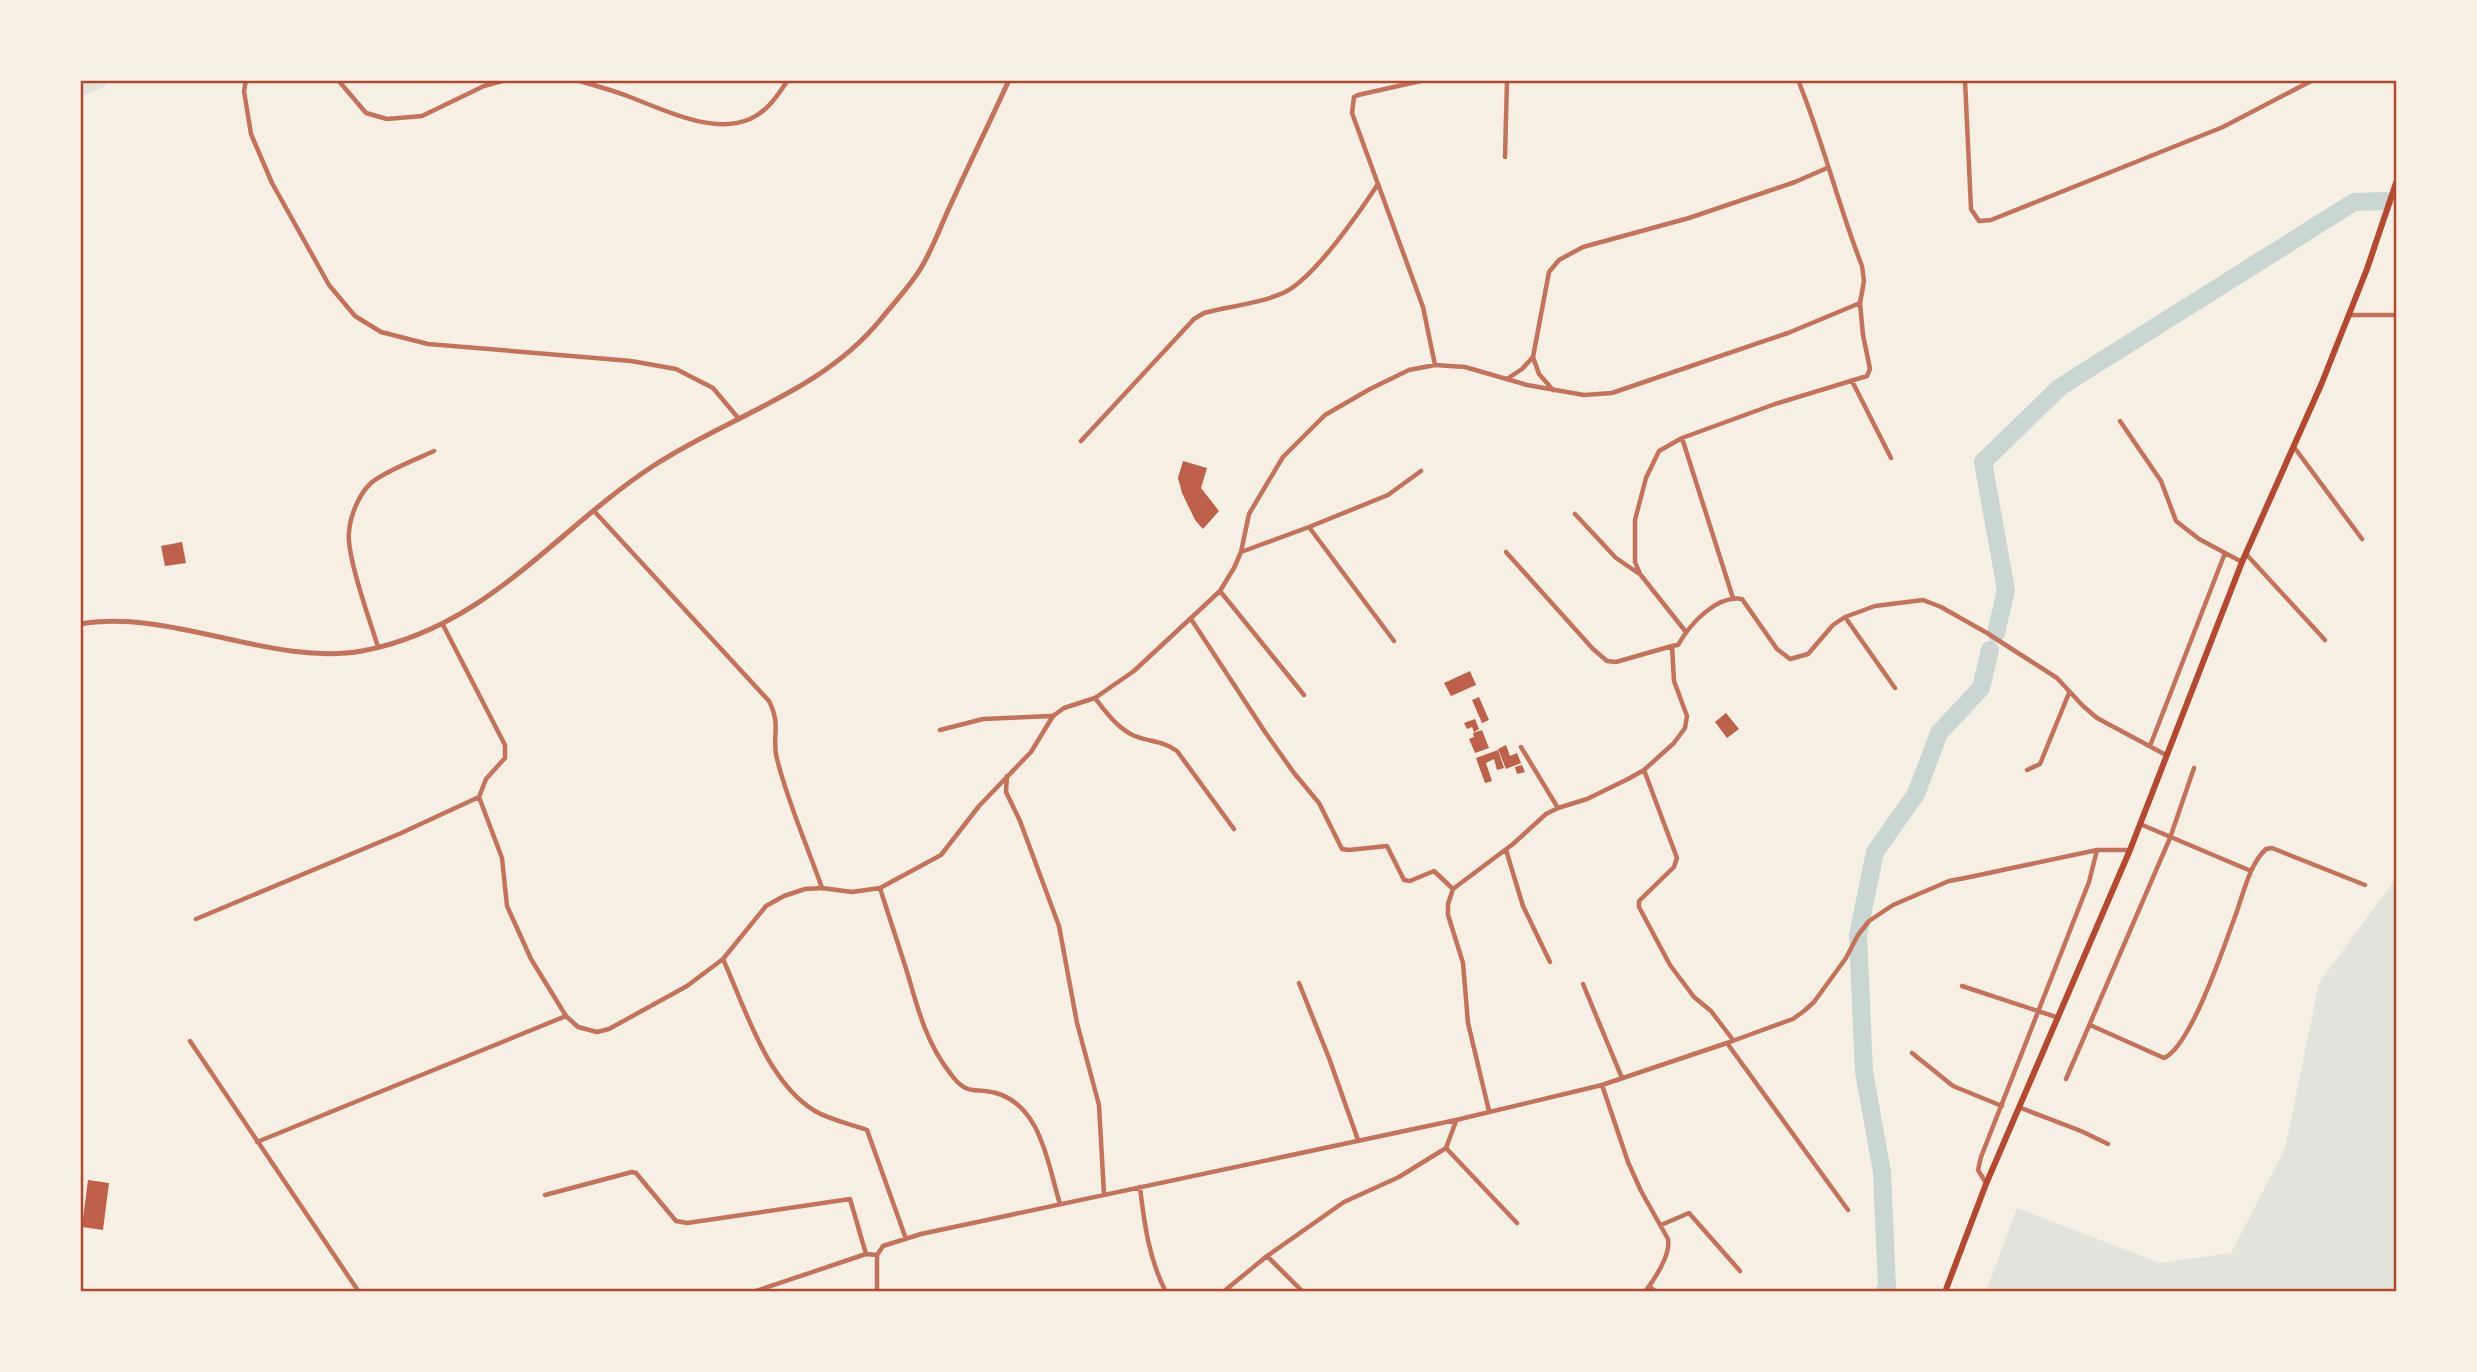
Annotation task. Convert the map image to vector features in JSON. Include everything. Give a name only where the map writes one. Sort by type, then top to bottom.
[{"type":"main road","points":[[1945,1292],[1986,1184],[2130,850],[2242,562],[2349,315],[2396,183]]},
{"type":"street","points":[[246,80],[244,91],[251,134],[272,183],[312,258],[329,285],[355,316],[381,332],[428,344],[631,361],[676,369],[713,388],[740,420]]},
{"type":"street","points":[[338,80],[366,113],[387,119],[422,116],[484,86],[506,80]]},
{"type":"street","points":[[578,80],[629,96],[678,117],[727,124],[750,119],[770,106],[788,80]]},
{"type":"street","points":[[80,624],[136,622],[292,650],[328,652],[359,651],[377,647],[443,625],[477,605],[521,572],[651,467],[687,445],[740,420],[808,382],[849,351],[879,322],[921,267],[1009,80]]},
{"type":"street","points":[[1505,157],[1507,80]]},
{"type":"street","points":[[1640,575],[1635,562],[1635,520],[1646,478],[1659,451],[1682,438],[1774,404],[1867,376],[1870,369],[1860,303],[1864,281],[1862,266],[1798,80]]},
{"type":"street","points":[[1965,80],[1971,209],[1979,220],[1991,220],[2223,127],[2313,80]]},
{"type":"street","points":[[1423,81],[1354,97],[1352,113],[1423,306],[1435,365]]},
{"type":"street","points":[[1553,390],[1539,374],[1533,357],[1549,272],[1559,260],[1583,247],[1689,218],[1795,182],[1827,168]]},
{"type":"street","points":[[1081,441],[1194,319],[1203,313],[1275,296],[1294,286],[1319,262],[1353,222],[1378,184]]},
{"type":"street","points":[[443,625],[505,745],[505,758],[486,779],[479,797],[502,858],[508,906],[517,931],[566,1016],[587,1031],[609,1029],[687,986],[723,958],[766,906],[784,896],[805,889],[852,892],[880,888],[941,855],[958,830],[1031,752],[1053,716],[1064,708],[1095,698],[1134,671],[1220,591],[1241,552],[1249,514],[1283,457],[1325,415],[1409,370],[1435,365],[1465,367],[1584,396],[1612,393],[1788,334],[1860,303]]},
{"type":"street","points":[[2349,315],[2396,315]]},
{"type":"street","points":[[1507,379],[1533,357]]},
{"type":"street","points":[[1852,381],[1891,458]]},
{"type":"street","points":[[2120,421],[2161,481],[2176,521],[2199,540],[2242,562]]},
{"type":"street","points":[[1682,438],[1733,598]]},
{"type":"street","points":[[2294,447],[2362,540]]},
{"type":"street","points":[[377,647],[348,534],[354,510],[373,481],[434,451]]},
{"type":"street","points":[[1241,552],[1380,499],[1421,471]]},
{"type":"street","points":[[594,511],[769,701],[776,715],[775,751],[780,771],[822,888]]},
{"type":"street","points":[[1575,514],[1616,558],[1640,575],[1686,632]]},
{"type":"street","points":[[1309,527],[1394,641]]},
{"type":"street","points":[[1506,552],[1593,649],[1607,661],[1621,661],[1678,645],[1702,614],[1733,598],[1742,599],[1777,649],[1790,659],[1808,654],[1833,625],[1845,617],[1875,606],[1923,600],[1941,607],[2057,678],[2097,718],[2166,755]]},
{"type":"street","points":[[2150,746],[2225,553]]},
{"type":"street","points":[[2246,554],[2325,640]]},
{"type":"street","points":[[1220,591],[1304,695]]},
{"type":"street","points":[[1845,617],[1895,688]]},
{"type":"street","points":[[1191,619],[1242,700],[1294,773],[1320,803],[1342,849],[1387,846],[1404,880],[1410,881],[1434,871],[1453,889]]},
{"type":"street","points":[[1489,1111],[1468,1023],[1463,963],[1448,915],[1453,889],[1506,850],[1534,823],[1558,808],[1587,799],[1644,769],[1674,743],[1685,728],[1688,716],[1674,681],[1672,646]]},
{"type":"street","points":[[2027,770],[2039,764],[2070,693]]},
{"type":"street","points":[[1095,698],[1120,727],[1135,736],[1166,743],[1177,751],[1234,829]]},
{"type":"street","points":[[940,730],[983,719],[1053,716]]},
{"type":"street","points":[[1521,747],[1558,808]]},
{"type":"street","points":[[2066,1079],[2170,838],[2194,768]]},
{"type":"street","points":[[1644,769],[1677,858],[1674,867],[1639,901],[1639,907],[1670,965],[1694,997],[1711,1011],[1733,1040]]},
{"type":"street","points":[[1007,776],[1006,792],[1020,821],[1059,926],[1077,1023],[1100,1105],[1104,1194]]},
{"type":"street","points":[[196,919],[399,834],[479,797]]},
{"type":"street","points":[[2139,824],[2251,872]]},
{"type":"street","points":[[2090,1025],[2164,1058],[2175,1052],[2196,1014],[2226,943],[2251,872],[2266,849],[2272,848],[2365,885]]},
{"type":"street","points":[[1506,850],[1523,906],[1550,962]]},
{"type":"street","points":[[1986,1184],[1978,1170],[2089,883],[2097,850]]},
{"type":"street","points":[[877,1292],[877,1255],[883,1246],[906,1238],[1456,1120],[1602,1085],[1727,1043],[1793,1019],[1804,1011],[1814,1002],[1846,958],[1858,934],[1869,922],[1893,905],[1949,881],[2097,850],[2130,850]]},
{"type":"street","points":[[880,888],[918,1013],[928,1037],[950,1074],[968,1091],[997,1094],[1023,1109],[1036,1126],[1060,1204]]},
{"type":"street","points":[[723,958],[765,1052],[785,1085],[816,1112],[867,1130],[906,1238]]},
{"type":"street","points":[[1299,983],[1358,1140]]},
{"type":"street","points":[[1583,984],[1622,1078]]},
{"type":"street","points":[[1962,986],[2056,1017]]},
{"type":"street","points":[[257,1142],[566,1016]]},
{"type":"street","points":[[190,1041],[359,1292]]},
{"type":"street","points":[[1727,1043],[1848,1210]]},
{"type":"street","points":[[1912,1053],[1953,1086],[2002,1106]]},
{"type":"street","points":[[1602,1085],[1628,1162],[1669,1244],[1645,1292]]},
{"type":"street","points":[[2021,1108],[2081,1130],[2108,1144]]},
{"type":"street","points":[[1223,1292],[1267,1256],[1344,1202],[1399,1177],[1446,1148],[1456,1120]]},
{"type":"street","points":[[1446,1148],[1517,1223]]},
{"type":"street","points":[[545,1195],[632,1172],[636,1173],[676,1221],[687,1223],[850,1199],[866,1254]]},
{"type":"street","points":[[1140,1187],[1148,1240],[1166,1292]]},
{"type":"street","points":[[1661,1225],[1689,1213],[1740,1271]]},
{"type":"street","points":[[753,1292],[866,1254],[877,1255]]},
{"type":"street","points":[[1267,1256],[1303,1292]]},
{"type":"street","points":[[1649,1286],[1656,1292]]},
{"type":"shaded area","points":[[81,80],[108,81],[106,86],[81,96]]},
{"type":"shaded area","points":[[2396,878],[2396,1291],[1986,1291],[2017,1208],[2160,1263],[2231,1253],[2285,1149],[2319,983]]},
{"type":"building","points":[[1183,461],[1207,468],[1201,488],[1219,511],[1203,529],[1195,520],[1182,493],[1178,478]]},
{"type":"building","points":[[182,542],[186,563],[165,566],[161,546]]},
{"type":"building","points":[[1470,671],[1476,685],[1451,696],[1444,683]]},
{"type":"building","points":[[1479,697],[1489,720],[1482,723],[1472,700]]},
{"type":"building","points":[[1726,713],[1739,729],[1727,738],[1715,722]]},
{"type":"building","points":[[1475,719],[1479,729],[1474,732],[1472,727],[1467,729],[1464,723]]},
{"type":"building","points":[[1482,730],[1489,748],[1475,753],[1469,739],[1474,737],[1473,733]]},
{"type":"building","points":[[1506,745],[1510,756],[1517,753],[1521,763],[1506,769],[1498,749]]},
{"type":"building","points":[[1498,750],[1504,768],[1497,770],[1494,759],[1486,763],[1492,781],[1485,783],[1476,758]]},
{"type":"building","points":[[1522,765],[1525,772],[1517,774],[1515,767]]},
{"type":"building","points":[[88,1180],[109,1183],[103,1230],[82,1227]]},
{"type":"waterway","points":[[1996,633],[2006,590],[1983,462],[2060,387],[2354,202],[2385,201]]},
{"type":"waterway","points":[[1884,1292],[1887,1287],[1882,1172],[1864,1072],[1858,935],[1875,852],[1916,794],[1939,733],[1981,688],[1990,650]]}]
